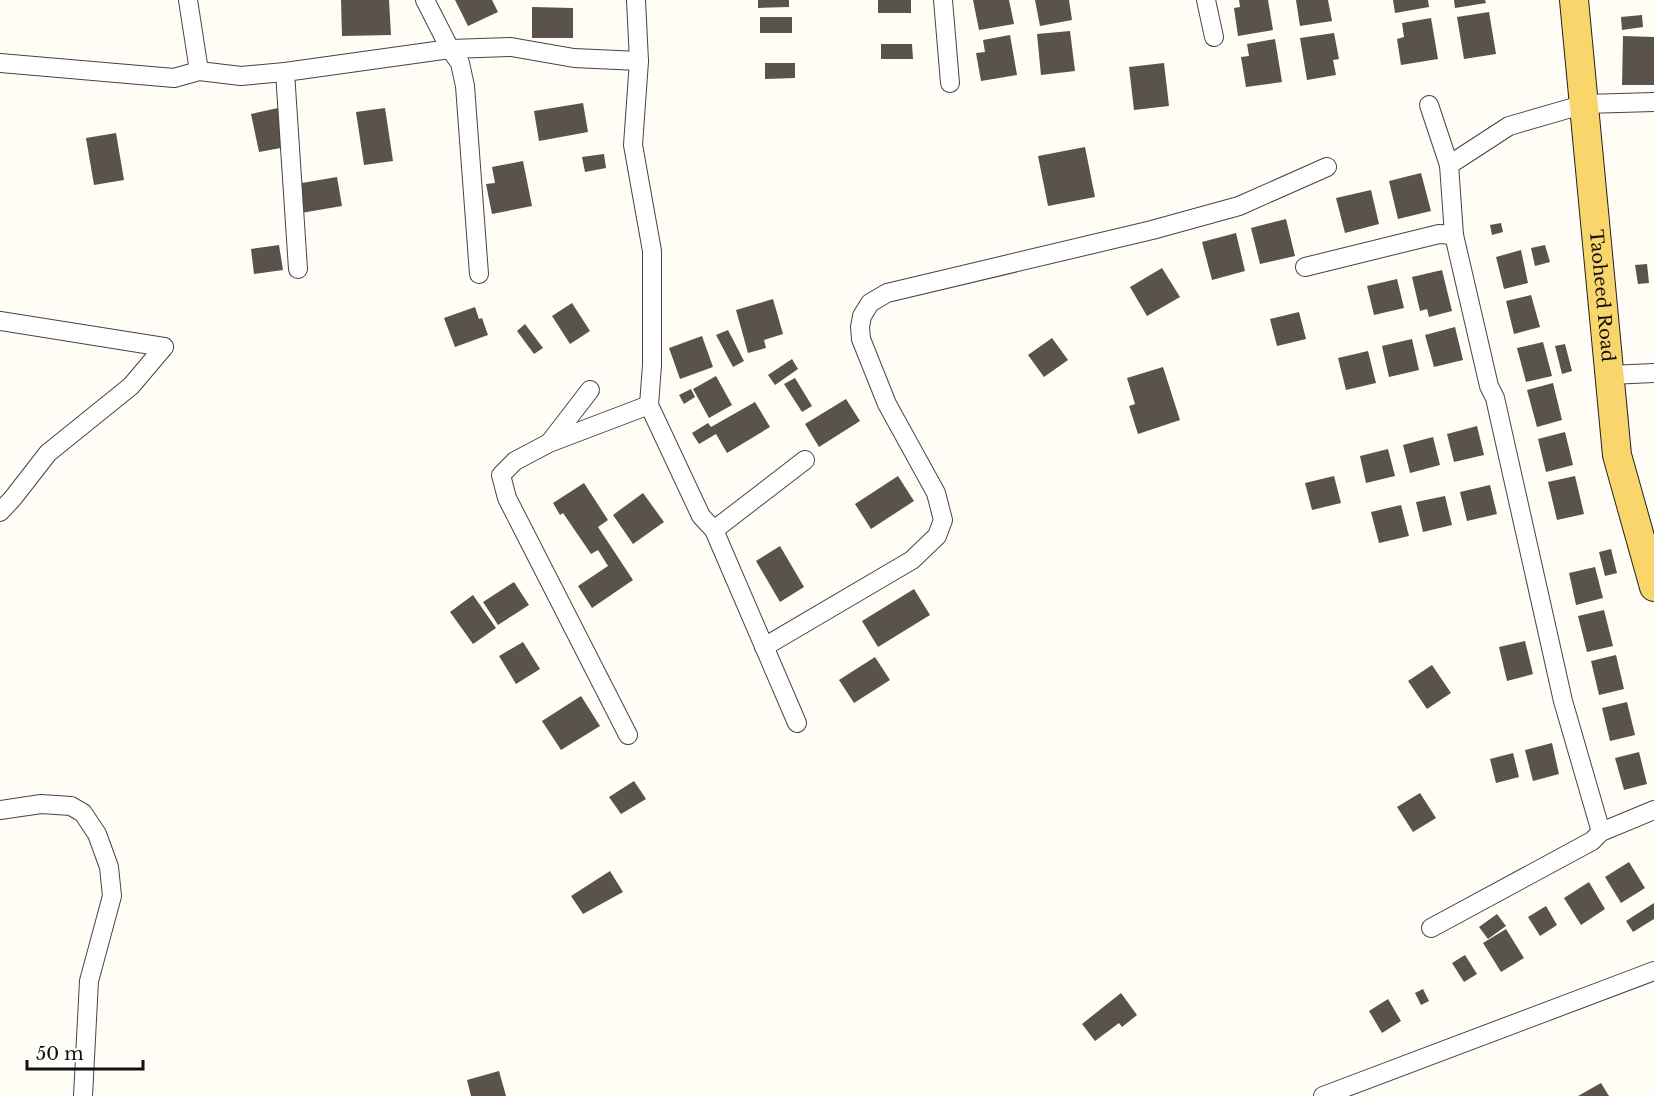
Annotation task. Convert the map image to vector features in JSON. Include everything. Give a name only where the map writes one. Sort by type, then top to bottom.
[{"type":"main road","name":"Taoheed Road","points":[[1574,0],[1617,455],[1654,587]]},
{"type":"street","points":[[188,0],[199,71]]},
{"type":"street","points":[[425,0],[450,49],[460,63],[465,86],[479,274]]},
{"type":"street","points":[[636,0],[639,61],[633,145],[652,251],[652,365],[649,405],[701,516],[714,530],[797,723]]},
{"type":"street","points":[[943,0],[951,83]]},
{"type":"street","points":[[1206,0],[1214,37]]},
{"type":"street","points":[[0,63],[174,78],[199,71],[241,76],[285,72],[450,49],[511,47],[574,58],[639,61]]},
{"type":"street","points":[[285,72],[298,269]]},
{"type":"street","points":[[1449,165],[1509,126],[1585,104],[1654,102]]},
{"type":"street","points":[[1429,105],[1449,165],[1454,235],[1489,386],[1495,398],[1563,701],[1601,832]]},
{"type":"street","points":[[764,647],[912,560],[937,536],[944,520],[936,493],[887,404],[861,339],[862,316],[870,303],[887,293],[1152,230],[1239,206],[1327,167]]},
{"type":"street","points":[[1305,267],[1439,234],[1454,235]]},
{"type":"street","points":[[0,321],[164,347],[131,386],[48,453],[0,512]]},
{"type":"street","points":[[1610,375],[1654,373]]},
{"type":"street","points":[[549,443],[590,390]]},
{"type":"street","points":[[628,735],[507,498],[501,475],[515,461],[549,443],[649,405]]},
{"type":"street","points":[[714,530],[805,460]]},
{"type":"street","points":[[0,810],[40,804],[71,806],[83,813],[97,834],[109,867],[112,896],[89,981],[83,1096]]},
{"type":"street","points":[[1431,928],[1592,841],[1601,832],[1654,810]]},
{"type":"street","points":[[1323,1096],[1654,971]]},
{"type":"building","points":[[341,0],[389,0],[391,35],[342,36]]},
{"type":"building","points":[[455,0],[492,0],[498,12],[468,26]]},
{"type":"building","points":[[758,0],[789,0],[789,7],[758,8]]},
{"type":"building","points":[[878,0],[911,0],[911,13],[878,13]]},
{"type":"building","points":[[973,0],[1009,0],[1014,24],[979,30]]},
{"type":"building","points":[[1035,0],[1069,0],[1072,20],[1040,26]]},
{"type":"building","points":[[1239,0],[1268,0],[1273,30],[1238,36],[1234,8],[1240,7]]},
{"type":"building","points":[[1296,0],[1328,0],[1332,21],[1300,26]]},
{"type":"building","points":[[1393,0],[1428,0],[1429,7],[1395,13]]},
{"type":"building","points":[[1454,0],[1485,0],[1486,3],[1455,8]]},
{"type":"building","points":[[532,7],[573,8],[573,38],[532,38]]},
{"type":"building","points":[[1489,12],[1496,54],[1464,59],[1457,17]]},
{"type":"building","points":[[1642,15],[1643,27],[1622,30],[1621,17]]},
{"type":"building","points":[[760,17],[792,17],[792,33],[760,33]]},
{"type":"building","points":[[1431,18],[1438,59],[1401,65],[1397,39],[1404,37],[1402,23]]},
{"type":"building","points":[[1070,31],[1075,71],[1041,75],[1037,34]]},
{"type":"building","points":[[1334,33],[1339,59],[1333,60],[1336,75],[1307,80],[1300,38]]},
{"type":"building","points":[[1010,35],[1017,75],[981,81],[976,53],[985,52],[983,40]]},
{"type":"building","points":[[1623,36],[1654,37],[1654,85],[1622,85]]},
{"type":"building","points":[[1275,39],[1282,82],[1246,87],[1241,57],[1249,56],[1247,44]]},
{"type":"building","points":[[881,44],[912,44],[913,59],[881,59]]},
{"type":"building","points":[[765,63],[795,63],[795,78],[765,79]]},
{"type":"building","points":[[1164,63],[1169,106],[1134,110],[1129,67]]},
{"type":"building","points":[[583,103],[588,132],[539,141],[534,111]]},
{"type":"building","points":[[278,108],[286,147],[259,152],[251,114]]},
{"type":"building","points":[[385,108],[393,161],[364,165],[356,112]]},
{"type":"building","points":[[116,133],[124,180],[94,185],[86,138]]},
{"type":"building","points":[[1085,147],[1095,197],[1048,206],[1038,156]]},
{"type":"building","points":[[604,154],[606,168],[585,172],[582,157]]},
{"type":"building","points":[[523,161],[532,206],[492,214],[486,184],[495,183],[492,167]]},
{"type":"building","points":[[1421,173],[1431,211],[1398,219],[1389,181]]},
{"type":"building","points":[[337,177],[342,206],[301,213],[296,184]]},
{"type":"building","points":[[1371,190],[1379,224],[1345,233],[1336,198]]},
{"type":"building","points":[[1286,219],[1295,256],[1260,264],[1251,228]]},
{"type":"building","points":[[1501,223],[1503,232],[1492,235],[1490,225]]},
{"type":"building","points":[[1236,233],[1245,271],[1212,280],[1202,242]]},
{"type":"building","points":[[279,245],[283,270],[254,274],[251,249]]},
{"type":"building","points":[[1545,245],[1550,262],[1535,266],[1531,248]]},
{"type":"building","points":[[1521,250],[1528,283],[1504,289],[1496,257]]},
{"type":"building","points":[[1647,264],[1649,283],[1638,284],[1635,265]]},
{"type":"building","points":[[1162,268],[1180,297],[1147,316],[1130,287]]},
{"type":"building","points":[[1442,270],[1452,311],[1429,317],[1427,309],[1420,311],[1412,277]]},
{"type":"building","points":[[1397,279],[1404,308],[1374,315],[1367,286]]},
{"type":"building","points":[[1531,295],[1540,327],[1514,334],[1506,301]]},
{"type":"building","points":[[773,299],[783,334],[764,340],[766,348],[748,353],[736,310]]},
{"type":"building","points":[[572,303],[590,331],[570,344],[552,316]]},
{"type":"building","points":[[475,307],[488,335],[455,347],[444,318]]},
{"type":"building","points":[[1299,312],[1306,339],[1277,346],[1270,319]]},
{"type":"building","points":[[525,324],[543,348],[534,354],[517,331]]},
{"type":"building","points":[[1455,327],[1463,360],[1434,367],[1425,335]]},
{"type":"building","points":[[728,330],[744,361],[733,367],[716,335]]},
{"type":"building","points":[[702,336],[713,367],[680,379],[669,348]]},
{"type":"building","points":[[1052,338],[1068,360],[1044,377],[1028,355]]},
{"type":"building","points":[[1412,339],[1419,370],[1389,377],[1382,346]]},
{"type":"building","points":[[1543,342],[1552,376],[1526,382],[1517,348]]},
{"type":"building","points":[[1565,344],[1572,371],[1562,374],[1555,346]]},
{"type":"building","points":[[1368,351],[1376,383],[1346,390],[1338,358]]},
{"type":"building","points":[[792,359],[798,369],[775,385],[768,375]]},
{"type":"building","points":[[1163,367],[1180,420],[1138,434],[1129,406],[1135,404],[1127,378]]},
{"type":"building","points":[[716,376],[732,405],[709,418],[693,389]]},
{"type":"building","points":[[795,378],[812,406],[802,412],[784,384]]},
{"type":"building","points":[[1553,383],[1562,420],[1537,427],[1527,390]]},
{"type":"building","points":[[691,389],[695,397],[684,404],[679,395]]},
{"type":"building","points":[[846,399],[860,421],[819,447],[805,424]]},
{"type":"building","points":[[755,402],[770,427],[727,453],[716,434],[699,444],[692,433],[708,423],[711,427]]},
{"type":"building","points":[[1477,426],[1484,455],[1454,462],[1447,434]]},
{"type":"building","points":[[1565,432],[1573,465],[1546,472],[1538,439]]},
{"type":"building","points":[[1433,437],[1440,465],[1410,473],[1403,445]]},
{"type":"building","points":[[1388,449],[1395,476],[1366,483],[1360,456]]},
{"type":"building","points":[[898,476],[914,501],[871,529],[855,504]]},
{"type":"building","points":[[1334,476],[1341,503],[1312,510],[1305,483]]},
{"type":"building","points":[[1575,476],[1584,514],[1557,520],[1548,482]]},
{"type":"building","points":[[584,483],[608,520],[598,527],[633,580],[592,608],[578,586],[608,566],[598,550],[591,554],[563,513],[560,515],[553,503]]},
{"type":"building","points":[[1490,485],[1497,514],[1467,521],[1460,492]]},
{"type":"building","points":[[643,493],[664,522],[633,544],[613,515]]},
{"type":"building","points":[[1445,496],[1452,525],[1423,532],[1416,502]]},
{"type":"building","points":[[1401,505],[1409,536],[1379,543],[1371,512]]},
{"type":"building","points":[[780,546],[804,587],[780,602],[756,561]]},
{"type":"building","points":[[1611,549],[1617,573],[1605,576],[1599,552]]},
{"type":"building","points":[[1595,567],[1603,598],[1576,605],[1569,573]]},
{"type":"building","points":[[514,582],[529,605],[498,625],[483,602]]},
{"type":"building","points":[[914,589],[930,615],[878,647],[862,621]]},
{"type":"building","points":[[473,595],[496,628],[473,644],[450,612]]},
{"type":"building","points":[[1604,610],[1613,646],[1587,652],[1578,616]]},
{"type":"building","points":[[1525,641],[1533,674],[1507,681],[1499,647]]},
{"type":"building","points":[[523,642],[540,669],[516,684],[499,656]]},
{"type":"building","points":[[1616,655],[1624,689],[1599,695],[1591,661]]},
{"type":"building","points":[[875,657],[890,680],[854,703],[839,680]]},
{"type":"building","points":[[1432,665],[1451,693],[1427,709],[1408,681]]},
{"type":"building","points":[[581,696],[600,726],[561,750],[542,721]]},
{"type":"building","points":[[1627,702],[1635,735],[1610,741],[1602,708]]},
{"type":"building","points":[[1552,743],[1559,774],[1533,781],[1525,750]]},
{"type":"building","points":[[1639,752],[1647,784],[1624,790],[1615,758]]},
{"type":"building","points":[[1513,753],[1519,777],[1496,783],[1490,759]]},
{"type":"building","points":[[634,781],[646,799],[621,814],[609,797]]},
{"type":"building","points":[[1420,793],[1436,818],[1413,832],[1397,807]]},
{"type":"building","points":[[1629,862],[1645,888],[1621,903],[1605,877]]},
{"type":"building","points":[[610,871],[623,892],[583,914],[571,896]]},
{"type":"building","points":[[1589,882],[1605,909],[1581,925],[1564,898]]},
{"type":"building","points":[[1654,903],[1654,919],[1633,932],[1626,921]]},
{"type":"building","points":[[1546,906],[1557,925],[1540,936],[1528,917]]},
{"type":"building","points":[[1497,914],[1506,926],[1488,939],[1479,927]]},
{"type":"building","points":[[1506,929],[1524,958],[1501,972],[1483,943]]},
{"type":"building","points":[[1465,955],[1477,974],[1464,982],[1452,963]]},
{"type":"building","points":[[1423,989],[1429,1001],[1421,1005],[1415,993]]},
{"type":"building","points":[[1121,993],[1137,1015],[1122,1027],[1119,1023],[1095,1041],[1082,1024]]},
{"type":"building","points":[[1388,999],[1401,1021],[1382,1033],[1369,1011]]},
{"type":"building","points":[[499,1071],[506,1096],[471,1096],[467,1080]]},
{"type":"building","points":[[1601,1083],[1609,1096],[1578,1096]]}]
